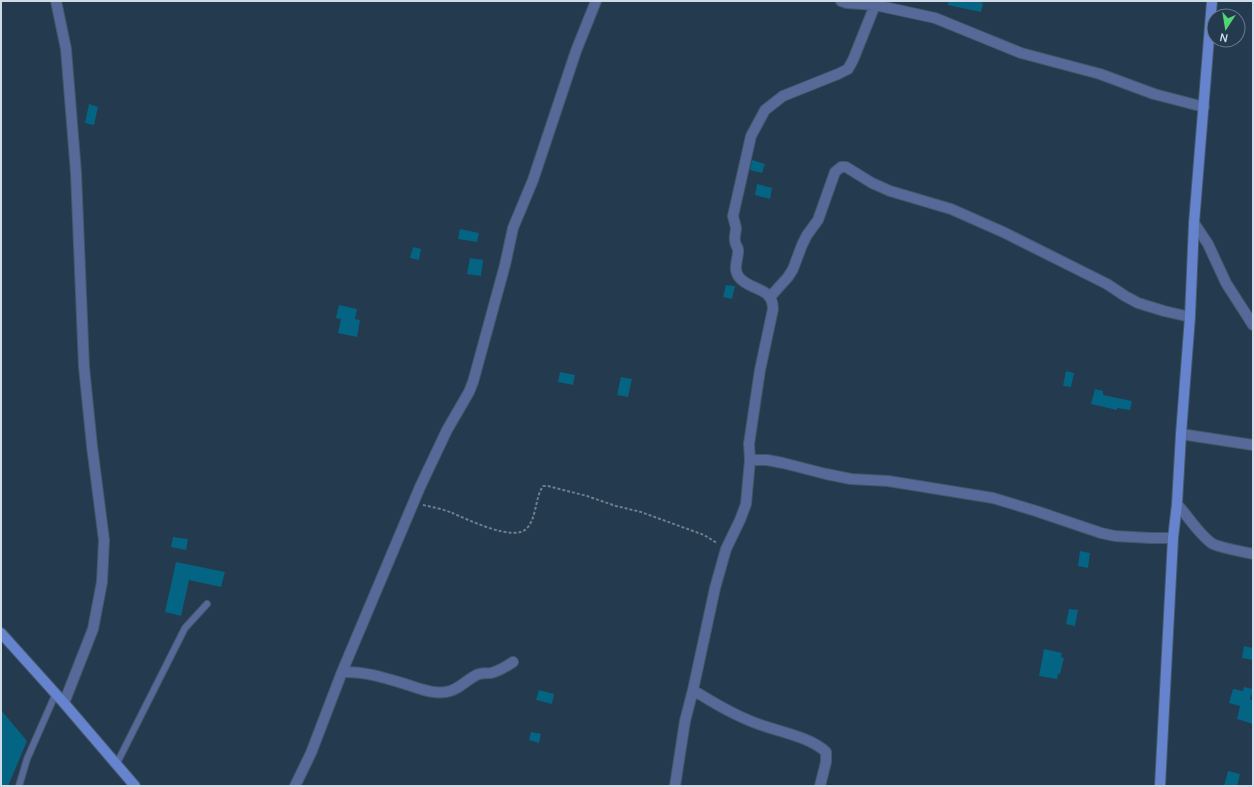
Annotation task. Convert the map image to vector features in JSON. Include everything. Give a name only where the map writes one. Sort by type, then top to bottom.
[{"type":"main road","points":[[1160,786],[1173,538],[1177,504],[1190,317],[1194,223],[1212,1]]},
{"type":"main road","points":[[1,633],[64,702],[135,786]]},
{"type":"street","points":[[56,1],[66,57],[76,173],[84,367],[104,540],[102,582],[93,629],[64,702]]},
{"type":"street","points":[[295,786],[311,753],[342,672],[393,548],[447,430],[466,397],[472,382],[505,265],[513,228],[533,180],[574,58],[596,1]]},
{"type":"street","points":[[842,1],[875,5],[935,18],[1021,53],[1100,74],[1154,94],[1204,107]]},
{"type":"street","points":[[675,786],[685,722],[715,588],[726,549],[746,504],[750,460],[749,444],[760,370],[773,309],[773,303],[770,296],[741,280],[736,270],[738,248],[734,240],[736,227],[733,216],[751,136],[765,110],[783,96],[848,69],[875,5]]},
{"type":"street","points":[[770,296],[778,289],[793,269],[802,245],[818,220],[835,172],[841,167],[852,170],[872,183],[890,191],[951,209],[1003,232],[1107,284],[1138,303],[1190,317]]},
{"type":"street","points":[[1194,223],[1208,244],[1226,283],[1253,325]]},
{"type":"street","points":[[1181,434],[1253,445]]},
{"type":"street","points":[[750,460],[767,460],[783,463],[851,479],[888,481],[993,498],[1069,523],[1115,536],[1173,538]]},
{"type":"street","points":[[1177,504],[1201,534],[1212,543],[1253,554]]},
{"type":"street","points":[[342,672],[368,674],[435,692],[443,692],[450,691],[480,674],[492,672],[513,662]]},
{"type":"street","points":[[693,690],[716,704],[754,723],[784,732],[820,746],[826,752],[826,762],[820,786]]},
{"type":"lane","points":[[116,765],[185,628],[207,604]]},
{"type":"lane","points":[[19,786],[27,759],[56,693]]},
{"type":"path","points":[[414,503],[448,511],[493,529],[513,533],[523,532],[531,521],[540,491],[543,486],[548,486],[641,512],[704,535],[726,549]]},
{"type":"building","points":[[948,1],[977,1],[983,3],[981,12],[948,5]]},
{"type":"building","points":[[89,104],[98,107],[94,125],[85,123]]},
{"type":"building","points":[[752,160],[765,164],[762,173],[750,170]]},
{"type":"building","points":[[757,184],[772,188],[770,199],[755,195]]},
{"type":"building","points":[[460,229],[479,233],[477,242],[458,239]]},
{"type":"building","points":[[413,247],[421,249],[419,260],[410,258]]},
{"type":"building","points":[[470,258],[483,260],[481,276],[467,274]]},
{"type":"building","points":[[726,285],[735,286],[732,299],[723,297]]},
{"type":"building","points":[[339,305],[357,309],[355,319],[360,320],[357,337],[338,333],[341,319],[336,318]]},
{"type":"building","points":[[1066,371],[1074,373],[1071,387],[1063,386]]},
{"type":"building","points":[[560,372],[575,375],[573,385],[558,382]]},
{"type":"building","points":[[621,377],[632,379],[628,397],[617,395]]},
{"type":"building","points":[[1095,389],[1103,391],[1103,395],[1132,401],[1130,410],[1117,408],[1117,410],[1091,404]]},
{"type":"building","points":[[173,537],[188,539],[186,550],[171,547]]},
{"type":"building","points":[[1080,551],[1090,553],[1088,568],[1078,566]]},
{"type":"building","points":[[176,562],[225,572],[221,587],[189,580],[181,616],[165,612]]},
{"type":"building","points":[[1069,609],[1078,610],[1075,626],[1066,624]]},
{"type":"building","points":[[1244,646],[1253,648],[1253,660],[1242,658]]},
{"type":"building","points":[[1044,649],[1062,653],[1061,657],[1064,658],[1060,674],[1058,674],[1057,679],[1039,676]]},
{"type":"building","points":[[1244,687],[1253,689],[1250,700],[1253,700],[1253,724],[1237,719],[1240,706],[1229,703],[1233,689],[1243,691]]},
{"type":"building","points":[[539,690],[554,694],[552,704],[536,700]]},
{"type":"building","points":[[1,710],[27,741],[8,786],[1,786]]},
{"type":"building","points":[[531,732],[541,734],[539,743],[529,740]]},
{"type":"building","points":[[1228,771],[1240,774],[1237,786],[1224,786]]}]
